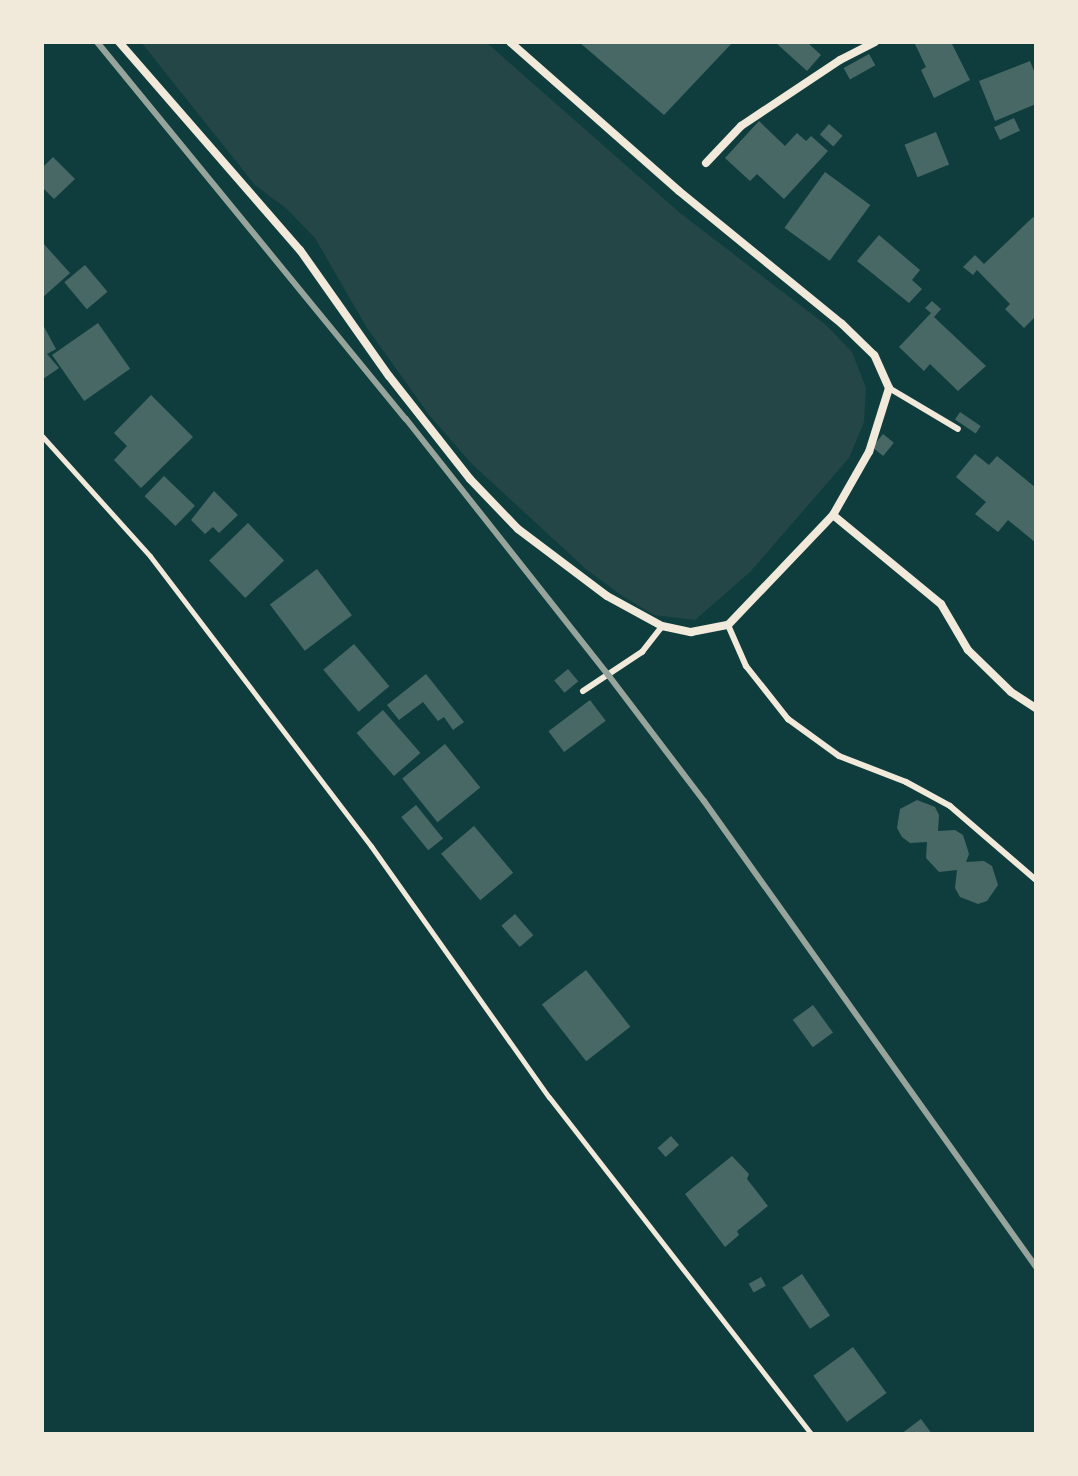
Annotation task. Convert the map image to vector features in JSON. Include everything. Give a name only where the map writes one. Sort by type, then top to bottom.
[{"type":"street","points":[[119,42],[300,250],[389,376],[470,479],[518,529],[607,596],[662,626],[691,632],[728,625],[833,515],[869,452],[889,388],[874,355],[842,324],[679,191],[510,42]]},
{"type":"street","points":[[706,163],[741,126],[840,60],[875,42]]},
{"type":"street","points":[[833,515],[941,604],[968,650],[1011,692],[1036,708]]},
{"type":"lane","points":[[889,388],[958,429]]},
{"type":"lane","points":[[728,625],[746,666],[788,719],[839,756],[906,782],[950,806],[1036,880]]},
{"type":"lane","points":[[583,691],[642,652],[662,626]]},
{"type":"path","points":[[42,436],[150,556],[371,846],[549,1097],[811,1434]]},
{"type":"shaded area","points":[[141,42],[486,42],[680,213],[826,325],[852,352],[866,388],[864,422],[849,458],[750,572],[695,620],[654,615],[587,570],[472,464],[430,416],[367,328],[315,238],[287,209],[255,185]]},
{"type":"building","points":[[579,42],[733,42],[664,115]]},
{"type":"building","points":[[775,42],[811,42],[809,44],[821,55],[807,71]]},
{"type":"building","points":[[914,42],[951,42],[970,80],[934,98],[921,70],[926,67]]},
{"type":"building","points":[[869,54],[875,65],[850,79],[844,68]]},
{"type":"building","points":[[1030,61],[1036,76],[1036,104],[995,121],[979,81]]},
{"type":"building","points":[[1014,118],[1020,131],[1000,140],[994,127]]},
{"type":"building","points":[[759,121],[785,146],[797,133],[806,141],[811,136],[828,151],[784,199],[757,174],[750,181],[725,158]]},
{"type":"building","points":[[829,124],[843,136],[833,146],[820,135]]},
{"type":"building","points":[[936,132],[949,164],[918,177],[904,145]]},
{"type":"building","points":[[53,157],[75,179],[54,199],[42,187],[42,168]]},
{"type":"building","points":[[825,172],[870,205],[830,261],[784,228]]},
{"type":"building","points":[[1033,217],[1036,220],[1036,316],[1024,328],[1005,309],[1010,304],[977,270],[973,275],[963,267],[975,255],[984,264]]},
{"type":"building","points":[[879,235],[920,270],[912,280],[922,289],[909,303],[857,261]]},
{"type":"building","points":[[42,242],[70,273],[42,298]]},
{"type":"building","points":[[85,265],[107,292],[87,309],[64,282]]},
{"type":"building","points":[[932,301],[941,309],[934,317],[986,366],[958,391],[930,364],[924,371],[899,347],[931,313],[925,308]]},
{"type":"building","points":[[42,323],[56,349],[47,354],[59,368],[43,379]]},
{"type":"building","points":[[98,323],[130,369],[84,401],[52,355]]},
{"type":"building","points":[[151,395],[193,437],[141,488],[114,460],[127,446],[114,433]]},
{"type":"building","points":[[960,412],[981,426],[976,433],[955,419]]},
{"type":"building","points":[[883,434],[894,443],[883,456],[872,447]]},
{"type":"building","points":[[975,454],[989,465],[997,456],[1036,488],[1036,543],[1008,520],[998,532],[975,514],[986,502],[956,477]]},
{"type":"building","points":[[164,476],[195,506],[175,526],[145,496]]},
{"type":"building","points":[[214,491],[238,515],[219,533],[213,527],[205,534],[191,520]]},
{"type":"building","points":[[248,523],[284,560],[245,598],[209,561]]},
{"type":"building","points":[[317,569],[352,615],[305,651],[270,605]]},
{"type":"building","points":[[354,644],[389,686],[359,712],[323,670]]},
{"type":"building","points":[[568,669],[578,681],[564,693],[554,681]]},
{"type":"building","points":[[426,674],[464,722],[453,730],[444,717],[438,721],[423,702],[399,720],[387,705]]},
{"type":"building","points":[[590,700],[606,721],[564,752],[548,731]]},
{"type":"building","points":[[383,710],[420,753],[394,776],[357,733]]},
{"type":"building","points":[[445,744],[480,788],[437,822],[402,779]]},
{"type":"building","points":[[917,800],[935,807],[939,815],[938,831],[955,830],[963,835],[969,854],[966,862],[984,861],[992,866],[998,885],[987,901],[978,904],[960,897],[955,888],[957,870],[939,872],[926,858],[927,842],[910,843],[902,837],[897,828],[900,809]]},
{"type":"building","points":[[416,805],[443,838],[428,850],[401,817]]},
{"type":"building","points":[[474,826],[513,873],[480,900],[441,854]]},
{"type":"building","points":[[515,914],[533,935],[520,947],[501,926]]},
{"type":"building","points":[[586,970],[630,1027],[586,1061],[542,1004]]},
{"type":"building","points":[[813,1005],[833,1033],[813,1047],[793,1020]]},
{"type":"building","points":[[671,1136],[679,1145],[666,1157],[658,1148]]},
{"type":"building","points":[[732,1156],[749,1174],[747,1179],[768,1206],[737,1231],[739,1235],[725,1247],[685,1194]]},
{"type":"building","points":[[802,1274],[830,1315],[810,1329],[782,1287]]},
{"type":"building","points":[[761,1277],[766,1286],[754,1293],[749,1284]]},
{"type":"building","points":[[853,1347],[887,1393],[847,1422],[813,1376]]},
{"type":"building","points":[[921,1419],[932,1434],[901,1434]]},
{"type":"railway","points":[[97,42],[406,419],[609,676],[704,801],[1036,1267]]}]
